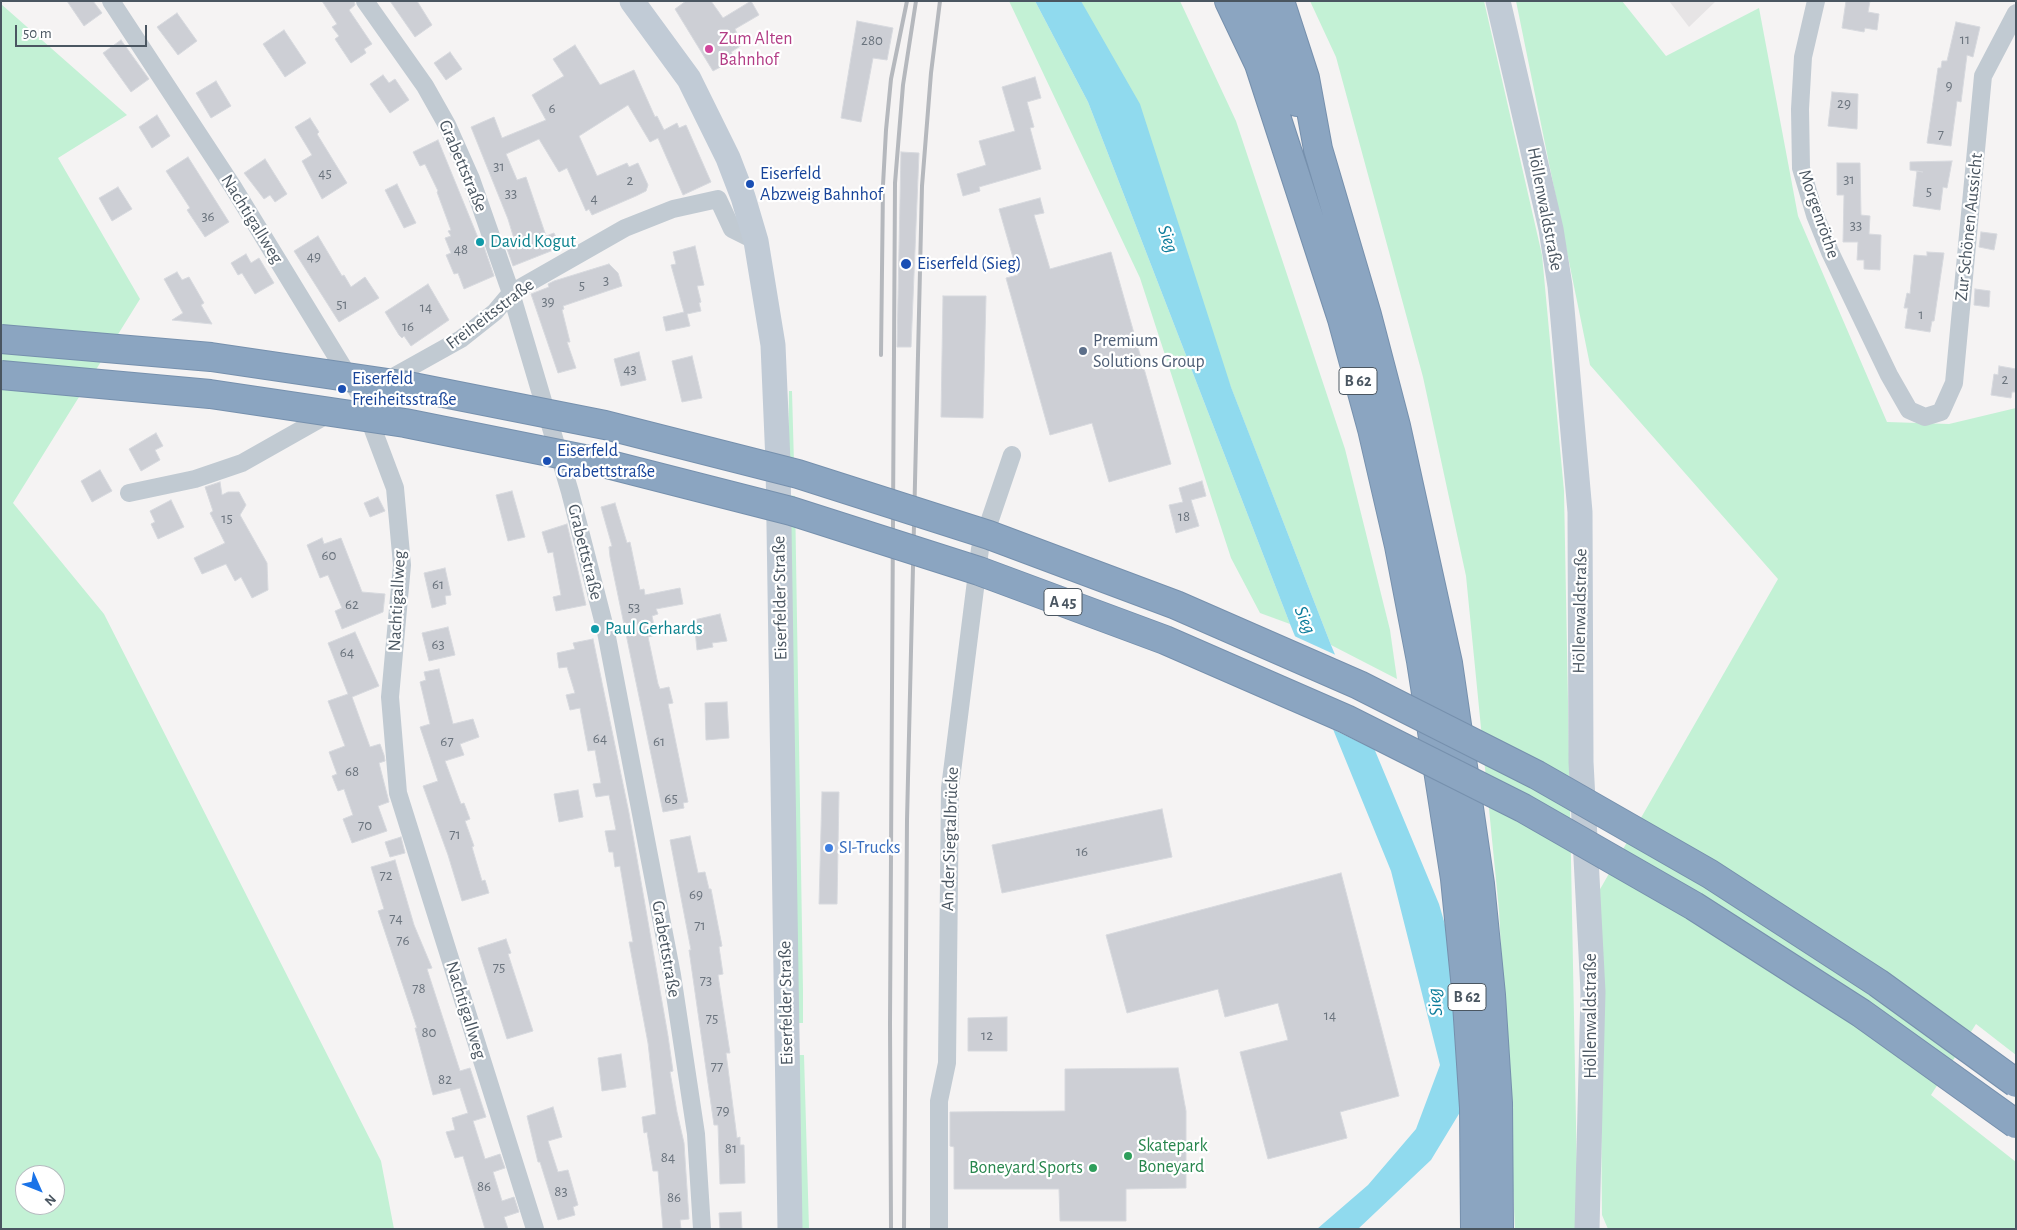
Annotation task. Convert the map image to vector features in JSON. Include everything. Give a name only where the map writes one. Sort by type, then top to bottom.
[{"type":"highway","name":"B 62","points":[[1229,1],[1259,64],[1342,319],[1372,429],[1399,546],[1439,774],[1455,879],[1466,990],[1474,1108],[1487,1226]]},
{"type":"highway","name":"B 62","points":[[1252,1],[1318,149]]},
{"type":"highway","name":"B 62","points":[[1280,1],[1305,78],[1318,149],[1367,315],[1396,426],[1448,663],[1480,884],[1491,995],[1498,1103],[1487,1226]]},
{"type":"highway","name":"A 45","points":[[1,339],[211,357],[428,390],[605,425],[788,472],[989,534],[1176,605],[1359,685],[1537,775],[1710,874],[1878,983],[2016,1082]]},
{"type":"highway","name":"A 45","points":[[1,375],[210,394],[405,423],[599,462],[791,511],[998,578],[1164,640],[1346,719],[1523,808],[1719,922],[1861,1012],[2016,1124]]},
{"type":"main road","name":"Eiserfelder Straße","points":[[632,1],[690,79],[716,130],[743,197],[756,241],[773,345],[778,462],[790,1229]]},
{"type":"main road","name":"Höllenwaldstraße","points":[[1498,1],[1538,171],[1560,286],[1580,512],[1581,762],[1593,992],[1587,1229]]},
{"type":"street","name":"Nachtigallweg","points":[[111,1],[233,187],[360,395],[395,488],[402,556],[390,698],[398,793],[535,1229]]},
{"type":"street","name":"Grabettstraße","points":[[365,1],[425,86],[447,125],[471,179],[511,293],[570,492],[606,632],[672,975],[696,1134],[702,1229]]},
{"type":"street","name":"Morgenröthe","points":[[1816,1],[1803,57],[1800,109],[1801,168],[1815,215],[1830,252],[1889,375],[1909,410]]},
{"type":"street","name":"Zur Schönen Aussicht","points":[[1909,410],[1925,416],[1941,412],[1954,383],[1983,76],[2016,13]]},
{"type":"street","name":"Freiheitsstraße","points":[[129,493],[195,479],[242,463],[461,339],[495,312],[511,293],[625,228],[673,209],[718,199],[732,229],[756,241]]},
{"type":"street","name":"An der Siegtalbrücke","points":[[939,1229],[939,1100],[947,1063],[950,788],[980,549],[1012,455]]},
{"type":"shaded area","points":[[1669,1],[1716,1],[1689,27]]},
{"type":"green space","points":[[1009,1],[1035,1],[1088,102],[1290,624],[1260,613],[1231,558],[1140,278]]},
{"type":"green space","points":[[1081,1],[1180,1],[1236,121],[1345,449],[1390,630],[1397,679],[1331,645]]},
{"type":"green space","points":[[1310,1],[1484,1],[1542,255],[1564,491],[1578,1229],[1515,1229],[1499,910],[1466,576],[1423,377],[1336,57]]},
{"type":"green space","points":[[1516,1],[1622,1],[1666,56],[1759,8],[1798,216],[1887,422],[1949,424],[2016,408],[2016,1055],[1976,1024],[1931,1095],[2016,1162],[2016,1229],[1608,1229],[1602,1215],[1599,891],[1778,579],[1590,365]]},
{"type":"green space","points":[[1,4],[127,115],[58,158],[140,299],[13,503],[104,614],[381,1161],[394,1229],[1,1229]]},
{"type":"green space","points":[[789,391],[792,391],[794,464],[788,464]]},
{"type":"green space","points":[[788,495],[795,496],[803,1023],[798,1023]]},
{"type":"green space","points":[[798,1055],[804,1055],[809,1229],[802,1229]]},
{"type":"water","name":"Sieg","points":[[1035,1],[1081,1],[1140,104],[1231,387],[1331,645],[1439,904],[1466,997],[1471,1094],[1431,1160],[1358,1229],[1317,1229],[1368,1185],[1416,1129],[1440,1065],[1391,871],[1290,624],[1088,102]]},
{"type":"pier","points":[[1292,635],[1338,656],[1378,751],[1330,728]]},
{"type":"building","points":[[67,1],[93,1],[102,13],[84,26]]},
{"type":"building","points":[[322,1],[354,1],[355,5],[349,10],[372,44],[364,49],[366,53],[351,63],[335,39],[339,36],[332,27],[337,24]]},
{"type":"building","points":[[390,1],[417,1],[432,25],[415,37]]},
{"type":"building","points":[[686,1],[711,1],[723,18],[751,1],[759,15],[735,29],[742,45],[731,52],[735,59],[713,71],[675,9]]},
{"type":"building","points":[[1846,1],[1870,1],[1868,12],[1879,14],[1877,30],[1865,28],[1864,32],[1842,28]]},
{"type":"building","points":[[177,13],[197,41],[178,55],[157,27]]},
{"type":"building","points":[[857,21],[893,28],[887,60],[873,58],[861,122],[841,118]]},
{"type":"building","points":[[1956,22],[1980,27],[1973,57],[1967,55],[1961,102],[1957,101],[1951,146],[1927,143],[1938,68],[1941,68],[1942,61],[1947,61]]},
{"type":"building","points":[[284,30],[306,63],[285,77],[263,44]]},
{"type":"building","points":[[121,40],[149,79],[131,92],[103,53]]},
{"type":"building","points":[[575,45],[600,85],[634,70],[655,117],[657,116],[664,130],[677,123],[679,128],[686,125],[711,182],[683,195],[658,138],[650,142],[628,105],[579,136],[597,176],[627,163],[629,167],[638,163],[648,185],[646,191],[592,215],[589,209],[586,211],[567,168],[559,172],[539,139],[506,154],[517,180],[526,177],[546,236],[554,233],[561,247],[513,266],[506,246],[515,242],[508,219],[471,127],[494,117],[502,138],[546,120],[532,95],[564,76],[553,59]]},
{"type":"building","points":[[450,52],[462,69],[446,80],[434,63]]},
{"type":"building","points":[[383,75],[389,83],[395,79],[409,100],[390,113],[370,84]]},
{"type":"building","points":[[1035,77],[1041,98],[1027,102],[1034,127],[1030,128],[1041,169],[979,187],[980,191],[963,196],[957,174],[986,165],[979,141],[1015,131],[1002,87]]},
{"type":"building","points":[[216,81],[231,106],[211,118],[196,93]]},
{"type":"building","points":[[1832,92],[1858,94],[1857,129],[1828,126]]},
{"type":"building","points":[[157,115],[170,136],[152,148],[139,127]]},
{"type":"building","points":[[310,118],[319,132],[317,134],[347,183],[322,199],[302,161],[312,155],[295,127]]},
{"type":"building","points":[[438,140],[481,245],[483,244],[494,276],[464,289],[458,273],[454,274],[446,255],[451,253],[445,238],[451,236],[448,231],[451,230],[438,191],[425,164],[420,166],[413,152]]},
{"type":"building","points":[[901,152],[919,153],[911,347],[897,347]]},
{"type":"building","points":[[188,157],[229,222],[205,237],[187,210],[190,208],[166,171]]},
{"type":"building","points":[[265,159],[287,194],[275,202],[270,195],[264,199],[244,173]]},
{"type":"building","points":[[1952,161],[1947,188],[1943,187],[1940,210],[1913,206],[1917,171],[1910,170],[1910,162]]},
{"type":"building","points":[[1837,163],[1860,163],[1861,215],[1870,216],[1869,234],[1881,235],[1880,270],[1864,269],[1864,260],[1857,260],[1858,242],[1843,242],[1844,195],[1837,195]]},
{"type":"building","points":[[397,184],[416,223],[404,228],[385,190]]},
{"type":"building","points":[[118,187],[132,209],[112,221],[99,198]]},
{"type":"building","name":"Premium Solutions Group","points":[[1040,198],[1044,213],[1034,215],[1050,269],[1111,252],[1171,464],[1109,482],[1092,423],[1050,435],[1006,278],[1018,275],[999,209]]},
{"type":"building","points":[[1981,232],[1997,234],[1994,250],[1979,247]]},
{"type":"building","points":[[318,236],[342,276],[344,275],[351,287],[365,277],[379,298],[339,322],[294,251]]},
{"type":"building","points":[[695,246],[704,285],[697,286],[701,311],[687,314],[690,326],[666,331],[663,317],[684,312],[671,265],[676,264],[673,252]]},
{"type":"building","points":[[1927,252],[1944,253],[1934,321],[1932,321],[1930,332],[1905,328],[1908,308],[1904,308],[1907,293],[1910,294],[1914,255],[1927,256]]},
{"type":"building","points":[[246,254],[251,263],[259,258],[274,283],[255,294],[242,273],[238,275],[231,263]]},
{"type":"building","points":[[609,264],[618,273],[622,286],[563,306],[564,309],[562,310],[570,342],[567,342],[576,368],[558,373],[531,294],[549,287],[548,284],[554,281]]},
{"type":"building","points":[[177,272],[182,280],[189,277],[204,303],[201,305],[212,324],[172,320],[183,313],[164,279]]},
{"type":"building","points":[[428,284],[449,320],[411,346],[404,336],[402,338],[399,335],[385,312]]},
{"type":"building","points":[[1975,289],[1990,291],[1989,307],[1974,305]]},
{"type":"building","points":[[943,296],[986,296],[983,418],[941,417]]},
{"type":"building","points":[[639,352],[646,380],[621,386],[614,359]]},
{"type":"building","points":[[692,356],[702,398],[682,402],[672,361]]},
{"type":"building","points":[[1999,366],[2016,369],[2016,392],[2012,392],[2011,398],[1991,395],[1994,374],[1998,375]]},
{"type":"building","points":[[156,433],[163,446],[155,450],[160,460],[141,471],[129,449]]},
{"type":"building","points":[[100,470],[112,491],[92,502],[81,481]]},
{"type":"building","points":[[1202,481],[1206,496],[1191,500],[1199,526],[1176,533],[1169,505],[1183,502],[1179,488]]},
{"type":"building","points":[[220,482],[222,495],[228,492],[239,492],[246,505],[240,515],[267,563],[268,590],[252,598],[241,577],[235,581],[226,564],[202,574],[194,558],[225,543],[210,513],[213,511],[205,487]]},
{"type":"building","points":[[512,491],[525,537],[508,541],[496,495]]},
{"type":"building","points":[[378,497],[385,511],[370,517],[364,503]]},
{"type":"building","points":[[171,500],[184,527],[158,539],[151,524],[155,522],[150,511]]},
{"type":"building","points":[[615,503],[627,543],[630,542],[640,590],[644,589],[645,595],[680,588],[683,604],[656,609],[658,614],[652,616],[656,635],[648,637],[658,684],[660,689],[669,687],[673,703],[668,704],[688,802],[683,803],[684,808],[663,812],[610,557],[609,547],[612,546],[601,507]]},
{"type":"building","points":[[567,524],[586,605],[556,611],[553,597],[561,595],[553,552],[548,553],[542,532]]},
{"type":"building","points":[[322,538],[324,544],[341,538],[362,592],[385,594],[383,612],[342,629],[335,611],[342,608],[328,575],[320,578],[307,545]]},
{"type":"building","points":[[445,568],[451,595],[445,596],[446,604],[432,608],[424,573]]},
{"type":"building","points":[[720,614],[727,641],[712,643],[713,647],[697,650],[694,620]]},
{"type":"building","points":[[448,627],[455,655],[429,661],[422,633]]},
{"type":"building","points":[[355,632],[379,686],[352,697],[370,747],[380,744],[384,755],[385,761],[379,763],[389,802],[378,806],[387,831],[352,843],[343,819],[353,815],[344,789],[338,791],[332,776],[337,774],[329,752],[345,746],[328,701],[348,694],[328,643]]},
{"type":"building","points":[[593,639],[629,813],[668,1036],[673,1071],[670,1072],[684,1143],[689,1219],[680,1220],[681,1229],[663,1229],[658,1171],[653,1171],[647,1132],[644,1133],[642,1117],[656,1114],[648,1043],[629,942],[633,942],[620,866],[615,867],[613,852],[609,852],[605,831],[616,830],[609,795],[596,797],[593,784],[601,783],[595,750],[588,751],[580,708],[570,710],[566,695],[575,693],[567,667],[559,668],[557,653],[575,649],[573,643]]},
{"type":"building","points":[[439,669],[453,724],[473,719],[479,737],[460,744],[464,755],[445,761],[461,804],[464,803],[470,819],[465,821],[474,846],[472,847],[482,881],[485,880],[489,893],[462,901],[448,855],[423,786],[438,781],[420,727],[430,724],[420,682],[426,680],[424,672]]},
{"type":"building","points":[[727,702],[729,738],[706,740],[705,703]]},
{"type":"building","points":[[578,790],[583,817],[559,822],[554,794]]},
{"type":"building","name":"SI-Trucks","points":[[822,792],[839,792],[837,904],[819,904]]},
{"type":"building","points":[[1162,809],[1172,857],[1002,893],[992,845]]},
{"type":"building","points":[[690,836],[698,873],[705,872],[709,889],[711,889],[722,946],[719,947],[723,974],[718,975],[730,1053],[726,1053],[737,1138],[740,1137],[740,1145],[744,1145],[745,1183],[720,1184],[718,1125],[714,1125],[689,950],[691,950],[670,840]]},
{"type":"building","points":[[401,837],[405,853],[390,857],[385,842]]},
{"type":"building","points":[[395,860],[414,925],[432,968],[427,969],[460,1071],[470,1068],[486,1117],[473,1121],[485,1159],[500,1154],[505,1168],[493,1172],[502,1201],[514,1197],[519,1212],[504,1217],[508,1229],[485,1229],[463,1156],[455,1158],[446,1132],[455,1130],[452,1118],[468,1113],[460,1088],[433,1095],[415,1028],[417,1028],[378,911],[384,909],[371,867]]},
{"type":"building","points":[[1341,873],[1399,1096],[1340,1112],[1347,1138],[1268,1159],[1240,1052],[1288,1040],[1278,1003],[1225,1017],[1218,989],[1127,1013],[1106,935]]},
{"type":"building","points":[[506,939],[511,953],[508,954],[533,1031],[507,1039],[478,948]]},
{"type":"building","points":[[1007,1017],[1007,1051],[968,1051],[968,1018]]},
{"type":"building","points":[[621,1054],[626,1087],[602,1091],[598,1058]]},
{"type":"building","points":[[1178,1068],[1186,1111],[1186,1188],[1126,1189],[1126,1221],[1060,1221],[1059,1189],[954,1189],[954,1147],[950,1146],[950,1112],[1065,1111],[1065,1069]]},
{"type":"building","points":[[553,1107],[562,1137],[548,1141],[558,1172],[568,1170],[578,1205],[573,1207],[575,1215],[558,1220],[540,1162],[538,1162],[527,1116]]},
{"type":"building","points":[[741,1212],[742,1229],[720,1229],[719,1213]]},
{"type":"railway","points":[[881,355],[883,185],[886,130],[891,79],[907,1]]},
{"type":"railway","points":[[891,1229],[890,1023],[895,183],[903,85],[916,1]]},
{"type":"railway","points":[[904,1229],[907,820],[922,186],[931,73],[940,1]]},
{"type":"place","name":"Zum Alten Bahnhof","points":[[709,49]]},
{"type":"place","name":"Eiserfeld Abzweig Bahnhof","points":[[750,184]]},
{"type":"place","name":"David Kogut","points":[[480,242]]},
{"type":"place","name":"Eiserfeld (Sieg)","points":[[906,264]]},
{"type":"place","name":"Premium Solutions Group","points":[[1083,351]]},
{"type":"place","name":"Eiserfeld Freiheitsstraße","points":[[342,389]]},
{"type":"place","name":"Eiserfeld Grabettstraße","points":[[547,461]]},
{"type":"place","name":"Paul Gerhards","points":[[595,629]]},
{"type":"place","name":"SI-Trucks","points":[[829,848]]},
{"type":"place","name":"Skatepark Boneyard","points":[[1128,1156]]},
{"type":"place","name":"Boneyard Sports","points":[[1093,1168]]}]
